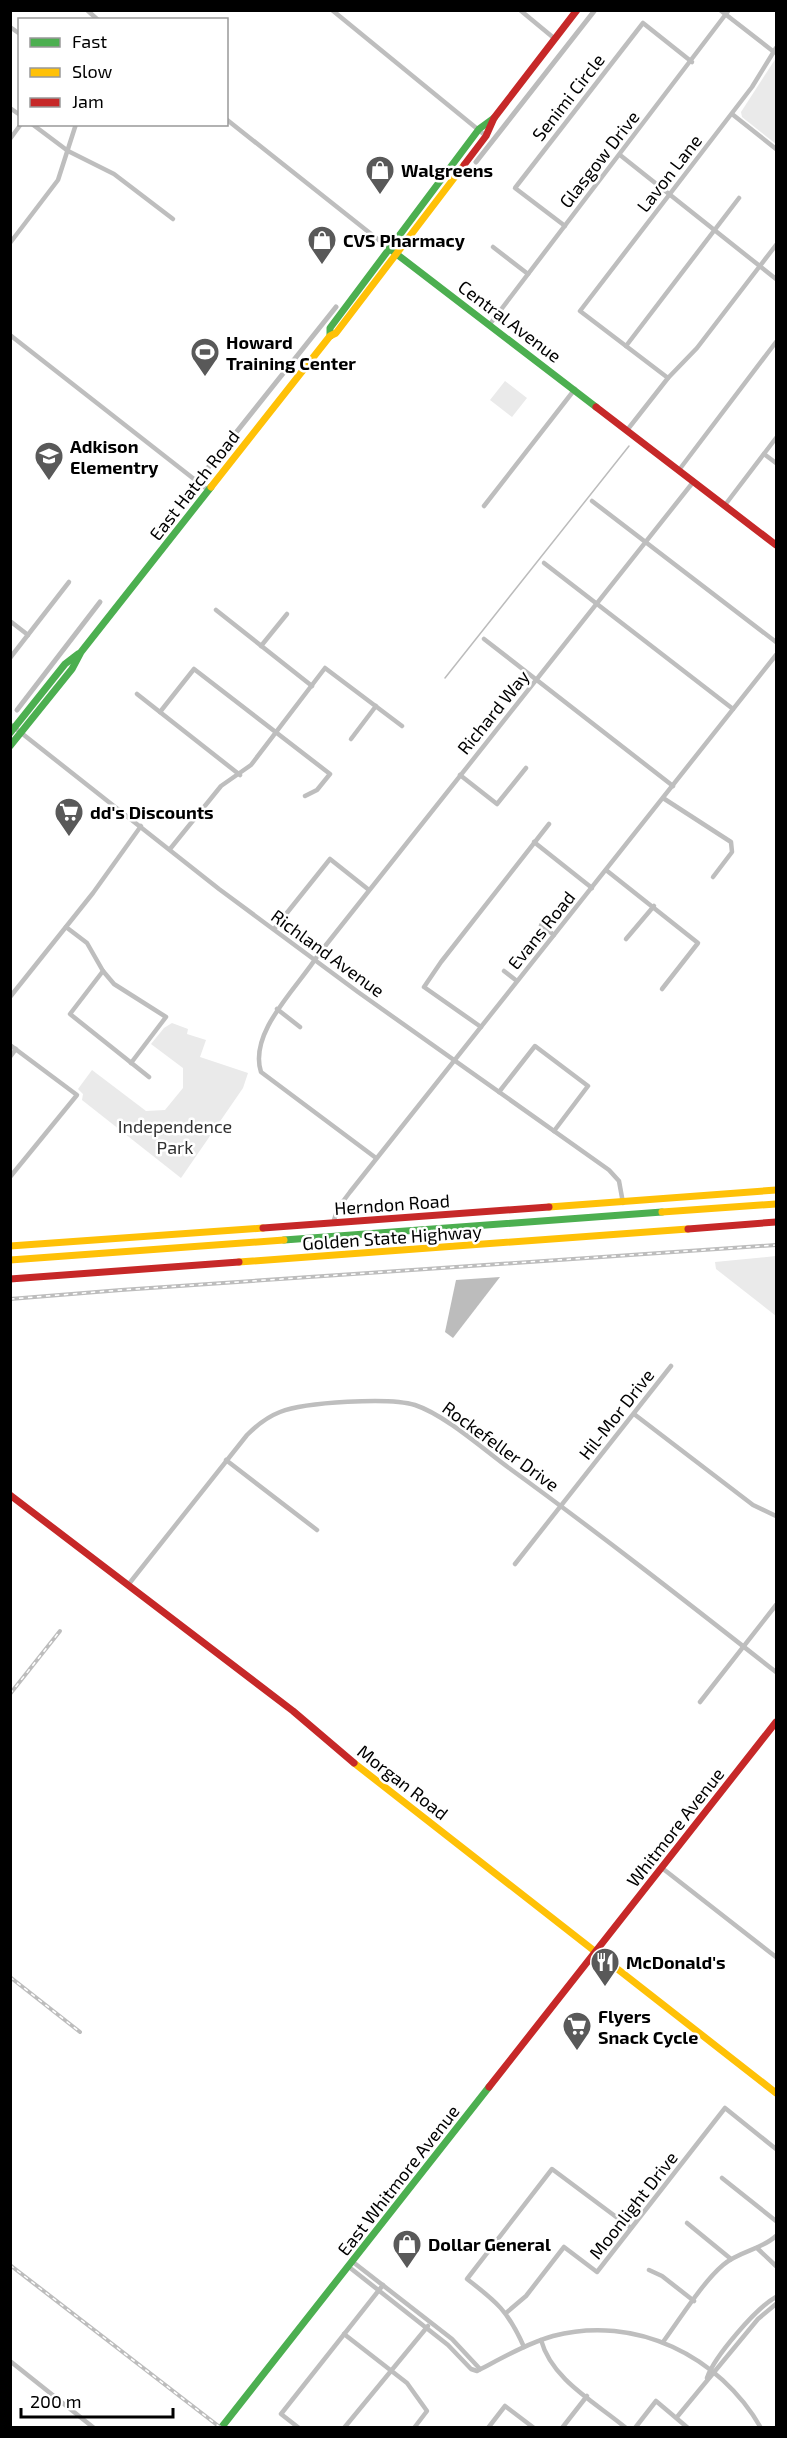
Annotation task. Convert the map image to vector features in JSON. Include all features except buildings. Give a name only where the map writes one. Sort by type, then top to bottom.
[{"type":"main road","name":"East Hatch Road","points":[[10,746],[72,669],[81,652],[330,336],[330,328],[486,136],[494,118],[577,10]]},
{"type":"main road","name":"East Hatch Road","points":[[393,251],[478,129],[494,118]]},
{"type":"main road","name":"Central Avenue","points":[[393,251],[777,545]]},
{"type":"main road","name":"East Hatch Road","points":[[12,728],[65,664],[81,652]]},
{"type":"main road","name":"Herndon Road","points":[[10,1246],[777,1190]]},
{"type":"main road","name":"Golden State Highway","points":[[10,1260],[777,1204]]},
{"type":"main road","name":"Golden State Highway","points":[[10,1279],[777,1222]]},
{"type":"main road","name":"Morgan Road","points":[[10,1496],[128,1585],[777,2093]]},
{"type":"main road","name":"Whitmore Avenue","points":[[598,1951],[777,1722]]},
{"type":"main road","name":"East Whitmore Avenue","points":[[221,2427],[598,1951]]},
{"type":"street","points":[[332,10],[486,136]]},
{"type":"street","points":[[520,10],[555,39]]},
{"type":"street","points":[[720,10],[728,13],[775,50]]},
{"type":"street","name":"Glasgow Drive","points":[[490,324],[728,13]]},
{"type":"street","name":"Senimi Circle","points":[[565,226],[515,188],[635,32],[643,23],[692,62]]},
{"type":"street","name":"Lavon Lane","points":[[626,346],[580,311],[732,114],[775,50]]},
{"type":"street","points":[[732,114],[777,149]]},
{"type":"street","name":"Central Avenue","points":[[228,121],[393,251]]},
{"type":"street","points":[[10,139],[20,126]]},
{"type":"street","points":[[35,126],[68,152],[114,174],[173,219]]},
{"type":"street","points":[[10,243],[55,185],[75,126]]},
{"type":"street","points":[[620,155],[777,279]]},
{"type":"street","points":[[668,378],[626,346],[739,198]]},
{"type":"street","points":[[628,429],[668,378],[697,348],[777,245]]},
{"type":"street","points":[[493,247],[528,274]]},
{"type":"street","points":[[10,335],[208,490]]},
{"type":"street","points":[[679,470],[777,342]]},
{"type":"street","points":[[484,506],[575,389]]},
{"type":"street","points":[[725,505],[777,438]]},
{"type":"street","points":[[764,454],[777,463]]},
{"type":"street","name":"Richard Way","points":[[376,1158],[261,1072],[260,1052],[277,1009],[693,481]]},
{"type":"street","points":[[592,501],[777,642]]},
{"type":"street","points":[[544,563],[734,709]]},
{"type":"street","points":[[10,658],[69,582]]},
{"type":"street","points":[[216,610],[312,686]]},
{"type":"street","points":[[261,646],[287,614]]},
{"type":"street","points":[[10,621],[28,635]]},
{"type":"street","points":[[484,639],[673,786]]},
{"type":"street","name":"Evans Road","points":[[333,1223],[338,1208],[376,1158],[777,656]]},
{"type":"street","points":[[170,849],[221,786],[240,775],[251,765],[325,668],[402,726]]},
{"type":"street","points":[[160,712],[194,669],[330,774],[317,790],[305,796]]},
{"type":"street","points":[[136,694],[240,775]]},
{"type":"street","points":[[351,739],[376,706]]},
{"type":"street","name":"Richland Avenue","points":[[12,728],[21,732],[186,864],[315,960],[614,1175],[620,1185],[623,1203]]},
{"type":"street","points":[[460,776],[497,804],[526,768]]},
{"type":"street","points":[[663,798],[730,839],[732,852],[713,877]]},
{"type":"street","points":[[481,1027],[424,987],[549,824]]},
{"type":"street","points":[[10,997],[66,927],[141,826]]},
{"type":"street","points":[[534,842],[592,888]]},
{"type":"street","points":[[274,929],[330,859],[369,890]]},
{"type":"street","points":[[606,870],[698,942],[662,989]]},
{"type":"street","points":[[626,939],[654,906]]},
{"type":"street","points":[[542,925],[554,935]]},
{"type":"street","points":[[66,927],[87,943],[103,971],[122,990],[166,1017],[131,1063]]},
{"type":"street","points":[[103,971],[70,1014],[149,1077]]},
{"type":"street","points":[[504,971],[517,981]]},
{"type":"street","points":[[277,1009],[300,1027]]},
{"type":"street","points":[[10,1045],[77,1095],[10,1178]]},
{"type":"street","points":[[499,1092],[535,1046],[588,1086],[554,1131]]},
{"type":"street","points":[[10,1057],[16,1049]]},
{"type":"street","name":"Hil-Mor Drive","points":[[515,1564],[671,1366]]},
{"type":"street","name":"Rockefeller Drive","points":[[128,1585],[255,1426],[287,1409],[382,1400],[404,1402],[422,1408],[439,1418],[561,1506],[777,1671]]},
{"type":"street","points":[[634,1414],[753,1505],[777,1516]]},
{"type":"street","points":[[226,1460],[317,1530]]},
{"type":"street","points":[[700,1702],[777,1605]]},
{"type":"street","points":[[663,1868],[777,1957]]},
{"type":"street","name":"Moonlight Drive","points":[[506,2313],[526,2296],[564,2247],[597,2272],[725,2108],[777,2149]]},
{"type":"street","points":[[524,2347],[506,2313],[498,2303],[467,2279],[552,2169],[631,2228]]},
{"type":"street","points":[[722,2178],[777,2221]]},
{"type":"street","points":[[687,2223],[731,2259]]},
{"type":"street","points":[[663,2343],[717,2271],[731,2259],[777,2236]]},
{"type":"street","points":[[757,2248],[777,2266]]},
{"type":"street","points":[[351,2264],[457,2353],[471,2369],[478,2370],[524,2347],[570,2332],[600,2330],[631,2333],[663,2343],[710,2368],[745,2403],[761,2427]]},
{"type":"street","points":[[649,2270],[663,2276],[694,2301]]},
{"type":"street","points":[[381,2288],[430,2322],[468,2354],[478,2370]]},
{"type":"street","points":[[299,2427],[281,2414],[381,2288]]},
{"type":"street","points":[[706,2381],[710,2368],[751,2318],[777,2297]]},
{"type":"street","points":[[677,2417],[706,2381],[716,2373],[758,2319],[777,2304]]},
{"type":"street","points":[[344,2427],[389,2369],[406,2353],[430,2322]]},
{"type":"street","points":[[344,2334],[407,2383],[427,2411],[414,2427]]},
{"type":"street","points":[[541,2340],[547,2358],[556,2372],[626,2427]]},
{"type":"street","points":[[10,2361],[94,2427]]},
{"type":"street","points":[[562,2427],[587,2396]]},
{"type":"street","points":[[635,2427],[656,2401],[688,2427]]},
{"type":"street","points":[[488,2427],[505,2406],[534,2427]]},
{"type":"green space","points":[[776,58],[776,144],[742,117],[741,112]]},
{"type":"green space","points":[[505,381],[527,398],[512,417],[490,400]]},
{"type":"green space","name":"Independence Park","points":[[172,1023],[188,1029],[187,1034],[206,1040],[200,1057],[248,1073],[243,1088],[181,1178],[82,1100],[83,1094],[78,1089],[92,1070],[146,1111],[165,1110],[183,1088],[183,1068],[151,1044],[164,1028]]},
{"type":"green space","points":[[776,1256],[776,1316],[716,1269],[715,1262]]},
{"type":"shaded area","points":[[500,1277],[453,1338],[445,1332],[456,1280]]},
{"type":"waterway","points":[[476,162],[595,10]]},
{"type":"waterway","points":[[203,474],[336,307]]},
{"type":"waterway","points":[[445,678],[629,446]]},
{"type":"waterway","points":[[17,710],[100,602]]},
{"type":"railway","points":[[10,1299],[776,1245]]},
{"type":"railway","points":[[10,1694],[60,1631]]},
{"type":"railway","points":[[10,1977],[80,2032]]},
{"type":"railway","points":[[10,2265],[221,2428]]},
{"type":"traffic: fast","points":[[330,336],[330,328],[479,129],[494,118]]},
{"type":"traffic: fast","points":[[390,249],[596,407]]},
{"type":"traffic: fast","points":[[10,746],[211,487]]},
{"type":"traffic: fast","points":[[10,733],[65,664],[78,654]]},
{"type":"traffic: fast","points":[[284,1240],[662,1212]]},
{"type":"traffic: fast","points":[[221,2428],[489,2087]]},
{"type":"traffic: slow","points":[[211,487],[330,336],[336,333],[464,165]]},
{"type":"traffic: slow","points":[[549,1207],[776,1190]]},
{"type":"traffic: slow","points":[[662,1212],[776,1204]]},
{"type":"traffic: slow","points":[[10,1246],[263,1228]]},
{"type":"traffic: slow","points":[[239,1262],[688,1229]]},
{"type":"traffic: slow","points":[[10,1260],[284,1240]]},
{"type":"traffic: slow","points":[[354,1763],[776,2093]]},
{"type":"traffic: jam","points":[[464,165],[486,136],[494,118],[577,10]]},
{"type":"traffic: jam","points":[[596,407],[776,545]]},
{"type":"traffic: jam","points":[[263,1228],[549,1207]]},
{"type":"traffic: jam","points":[[688,1229],[776,1222]]},
{"type":"traffic: jam","points":[[10,1279],[239,1262]]},
{"type":"traffic: jam","points":[[10,1495],[293,1711],[354,1763]]},
{"type":"traffic: jam","points":[[489,2087],[776,1722]]},
{"type":"place","name":"Walgreens","points":[[380,196]]},
{"type":"place","name":"CVS Pharmacy","points":[[322,266]]},
{"type":"place","name":"Howard Training Center","points":[[205,378]]},
{"type":"place","name":"Adkison Elementry","points":[[49,482]]},
{"type":"place","name":"dd's Discounts","points":[[69,838]]},
{"type":"place","name":"McDonald's","points":[[605,1988]]},
{"type":"place","name":"Flyers Snack Cycle","points":[[577,2052]]},
{"type":"place","name":"Dollar General","points":[[407,2270]]}]
